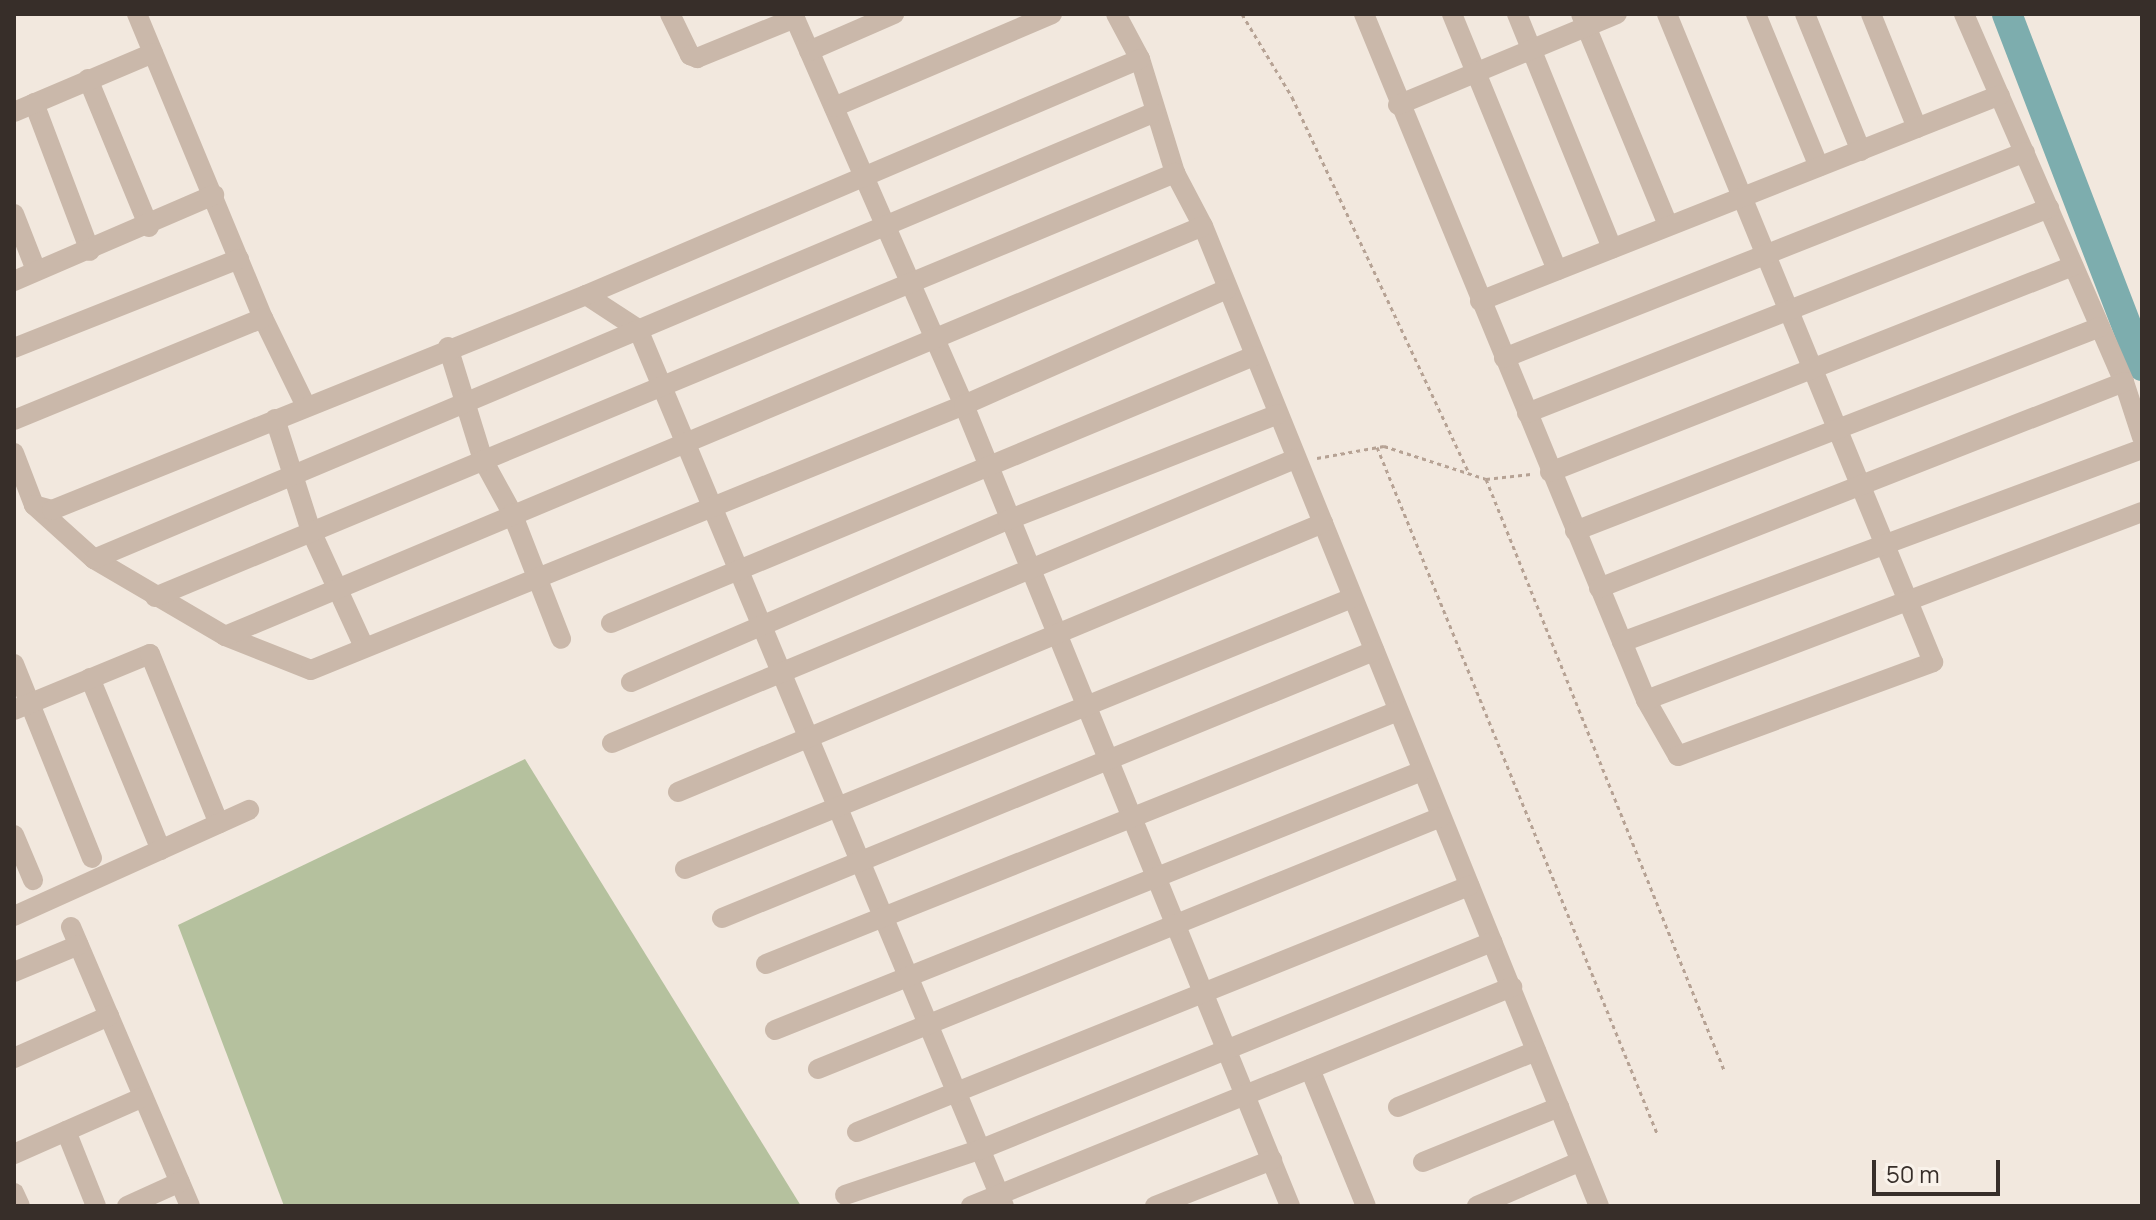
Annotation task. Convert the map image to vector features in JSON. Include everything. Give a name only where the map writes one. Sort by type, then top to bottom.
[{"type":"street","points":[[137,14],[263,318],[306,406]]},
{"type":"street","points":[[670,14],[690,55],[697,58],[794,16],[889,227],[964,405],[1008,520],[1290,1206]]},
{"type":"street","points":[[809,51],[894,14]]},
{"type":"street","points":[[834,107],[1052,14]]},
{"type":"street","points":[[1116,14],[1140,59],[1153,113],[1175,173],[1203,226],[1599,1206]]},
{"type":"street","points":[[1364,14],[1398,105],[1646,700],[1674,754],[1688,755],[1933,662],[1667,14]]},
{"type":"street","points":[[1452,14],[1557,270]]},
{"type":"street","points":[[1517,14],[1612,248]]},
{"type":"street","points":[[1398,105],[1531,49],[1584,20],[1617,14]]},
{"type":"street","points":[[1756,14],[1819,167]]},
{"type":"street","points":[[1805,14],[1861,151]]},
{"type":"street","points":[[1871,14],[1917,128]]},
{"type":"street","points":[[1964,14],[2124,382],[2142,437]]},
{"type":"street","points":[[1584,20],[1668,225]]},
{"type":"street","points":[[14,112],[153,53]]},
{"type":"street","points":[[34,505],[52,510],[448,347],[586,295],[1140,59]]},
{"type":"street","points":[[88,79],[149,227]]},
{"type":"street","points":[[1480,301],[2000,95]]},
{"type":"street","points":[[34,103],[90,251]]},
{"type":"street","points":[[94,559],[462,402],[889,227],[1153,113]]},
{"type":"street","points":[[1504,358],[2025,152]]},
{"type":"street","points":[[155,597],[1175,173]]},
{"type":"street","points":[[14,281],[149,227],[214,195]]},
{"type":"street","points":[[1527,413],[2049,208]]},
{"type":"street","points":[[14,214],[36,270]]},
{"type":"street","points":[[225,636],[339,584],[936,342],[1203,226]]},
{"type":"street","points":[[14,348],[239,259]]},
{"type":"street","points":[[1550,472],[2073,266]]},
{"type":"street","points":[[14,453],[34,505],[94,559],[225,636],[311,670],[964,405],[1227,289]]},
{"type":"street","points":[[586,295],[638,329],[660,387],[688,440],[1002,1201]]},
{"type":"street","points":[[14,420],[263,318]]},
{"type":"street","points":[[1575,531],[2100,327]]},
{"type":"street","points":[[448,347],[462,402],[483,460],[512,513],[561,639]]},
{"type":"street","points":[[611,623],[1254,356]]},
{"type":"street","points":[[1599,588],[2124,382]]},
{"type":"street","points":[[631,682],[1008,520],[1278,414]]},
{"type":"street","points":[[275,419],[290,475],[311,531],[339,584],[364,647]]},
{"type":"street","points":[[1622,642],[2142,449]]},
{"type":"street","points":[[612,743],[1031,573],[1295,459]]},
{"type":"street","points":[[1646,700],[2142,512]]},
{"type":"street","points":[[678,792],[1323,523]]},
{"type":"street","points":[[685,869],[1352,598]]},
{"type":"street","points":[[722,918],[1374,651]]},
{"type":"street","points":[[22,707],[150,654],[219,824]]},
{"type":"street","points":[[14,664],[22,707],[92,858]]},
{"type":"street","points":[[90,678],[161,850]]},
{"type":"street","points":[[766,964],[1398,711]]},
{"type":"street","points":[[775,1030],[1422,771]]},
{"type":"street","points":[[14,916],[249,810]]},
{"type":"street","points":[[818,1069],[1441,817]]},
{"type":"street","points":[[14,835],[33,880]]},
{"type":"street","points":[[857,1132],[1469,886]]},
{"type":"street","points":[[14,972],[75,936],[190,1206]]},
{"type":"street","points":[[845,1195],[979,1150],[1492,942]]},
{"type":"street","points":[[971,1206],[1002,1201],[1246,1095],[1512,987]]},
{"type":"street","points":[[14,1058],[109,1016]]},
{"type":"street","points":[[1398,1107],[1536,1051]]},
{"type":"street","points":[[1310,1069],[1366,1206]]},
{"type":"street","points":[[14,1154],[143,1097]]},
{"type":"street","points":[[1423,1162],[1559,1107]]},
{"type":"street","points":[[66,1131],[96,1206]]},
{"type":"street","points":[[1155,1206],[1272,1160]]},
{"type":"street","points":[[1477,1206],[1581,1161]]},
{"type":"street","points":[[127,1206],[180,1182]]},
{"type":"street","points":[[14,1193],[20,1206]]},
{"type":"path","points":[[1242,14],[1292,97],[1469,473]]},
{"type":"path","points":[[1377,447],[1657,1133]]},
{"type":"path","points":[[1295,459],[1377,447],[1486,479],[1550,472]]},
{"type":"path","points":[[1486,479],[1724,1070]]},
{"type":"green space","points":[[525,759],[801,1206],[284,1206],[178,925]]},
{"type":"waterway","points":[[2007,14],[2142,366]]}]
